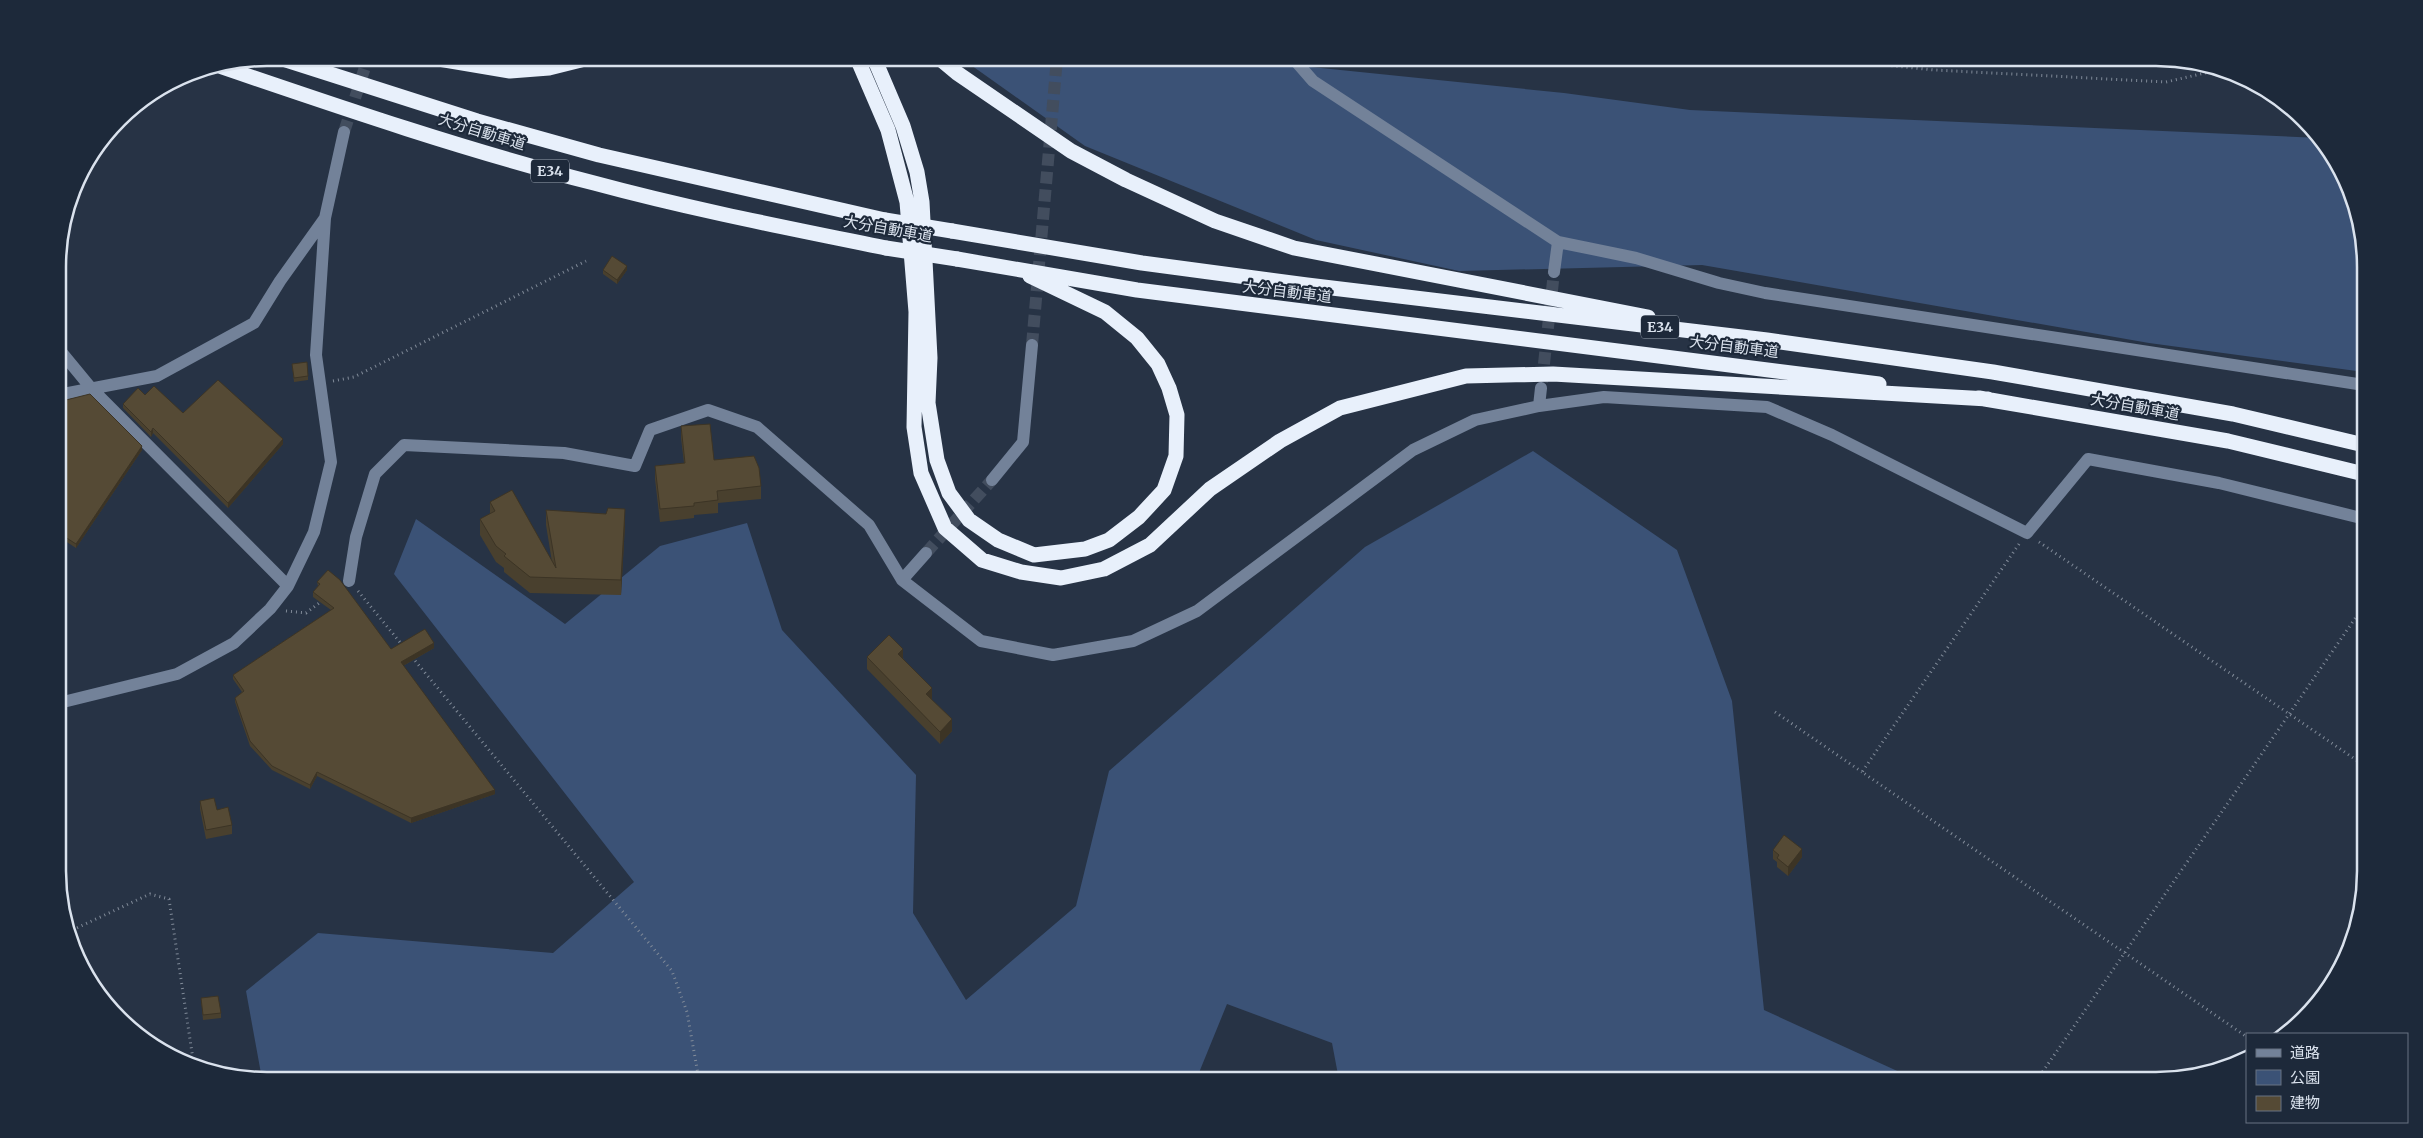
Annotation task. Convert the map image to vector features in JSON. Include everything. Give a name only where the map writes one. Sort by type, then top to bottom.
[{"type":"highway","name":"大分自動車道","points":[[305,66],[477,121],[589,152],[885,220],[1142,263],[1767,340],[2012,375],[2233,414],[2357,443]]},
{"type":"highway","points":[[480,66],[510,71],[557,66]]},
{"type":"highway","points":[[860,66],[888,130],[907,202],[916,312],[914,428],[920,473],[945,528],[982,560],[1021,572],[1061,578],[1104,568],[1150,545],[1210,489],[1280,441],[1340,408],[1466,376],[1553,374],[1988,400]]},
{"type":"highway","points":[[877,66],[903,126],[917,172],[922,202],[930,358],[928,403],[937,460],[949,493],[969,520],[998,540],[1034,555],[1085,549],[1109,540],[1139,517],[1164,490],[1176,456],[1177,414],[1169,388],[1158,364],[1136,338],[1105,312],[1013,267]]},
{"type":"highway","points":[[949,66],[1071,151],[1126,180],[1215,221],[1294,248],[1767,340]]},
{"type":"highway","name":"大分自動車道","points":[[232,69],[432,136],[594,184],[886,248],[1013,267],[1137,290],[1774,369],[1988,400],[2228,441],[2357,472]]},
{"type":"street","points":[[1300,66],[1313,81],[1558,242],[1636,258],[1719,283],[1765,292],[2357,384]]},
{"type":"street","points":[[66,702],[177,674],[234,643],[270,610],[288,586],[314,532],[331,462],[316,356],[325,218],[344,132]]},
{"type":"street","points":[[66,393],[156,376],[254,323],[280,281],[325,218]]},
{"type":"street","points":[[1554,272],[1558,242]]},
{"type":"street","points":[[992,480],[1023,442],[1032,344]]},
{"type":"street","points":[[66,358],[91,388],[288,586]]},
{"type":"street","points":[[1539,406],[1541,388]]},
{"type":"street","points":[[349,581],[356,537],[375,474],[404,445],[564,453],[635,466],[650,430],[708,410],[757,426],[869,525],[902,580],[981,642],[1053,655],[1133,641],[1197,611],[1413,450],[1475,420],[1539,406],[1604,397],[1767,407],[1832,435],[2027,533],[2088,459],[2219,483],[2357,517]]},
{"type":"street","points":[[902,580],[926,553]]},
{"type":"path","points":[[1894,66],[1935,70],[2166,82],[2206,73]]},
{"type":"path","points":[[320,384],[354,377],[586,261]]},
{"type":"path","points":[[1862,772],[2027,533],[2357,761]]},
{"type":"path","points":[[349,581],[672,971],[687,1012],[698,1072]]},
{"type":"path","points":[[270,610],[306,613],[327,597]]},
{"type":"path","points":[[2043,1072],[2357,616]]},
{"type":"path","points":[[1775,712],[2246,1036]]},
{"type":"path","points":[[75,929],[150,894],[169,899],[193,1057]]},
{"type":"green space","points":[[972,66],[1301,66],[1564,93],[1690,110],[2309,138],[2336,178],[2353,228],[2357,267],[2357,371],[2149,343],[1702,265],[1459,271],[1316,240],[1085,146]]},
{"type":"green space","points":[[1533,451],[1677,550],[1732,701],[1764,1010],[1900,1072],[1337,1072],[1332,1043],[1227,1004],[1199,1072],[261,1072],[246,991],[318,933],[553,953],[634,882],[394,574],[416,519],[565,624],[660,546],[747,523],[782,630],[916,775],[913,913],[966,1000],[1076,906],[1109,771],[1365,547]]},
{"type":"building","points":[[612,256],[627,266],[617,280],[603,270]]},
{"type":"building","points":[[307,362],[308,376],[294,378],[292,364]]},
{"type":"building","points":[[218,380],[283,439],[228,503],[153,428],[151,432],[123,404],[138,388],[145,395],[154,386],[183,413]]},
{"type":"building","points":[[90,394],[142,446],[76,544],[66,538],[66,400]]},
{"type":"building","points":[[710,424],[714,460],[754,456],[759,468],[761,486],[717,491],[718,500],[694,503],[694,506],[660,509],[655,466],[685,463],[681,426]]},
{"type":"building","points":[[512,490],[556,568],[546,510],[606,514],[608,508],[625,509],[621,580],[530,577],[504,556],[506,554],[496,546],[480,519],[495,511],[490,502]]},
{"type":"building","points":[[328,570],[340,580],[391,649],[425,629],[434,643],[401,662],[495,790],[411,818],[317,772],[310,785],[272,766],[250,741],[235,698],[244,691],[233,675],[334,608],[313,592],[320,584],[317,582]]},
{"type":"building","points":[[889,635],[903,649],[898,654],[932,688],[926,694],[952,719],[940,732],[867,657]]},
{"type":"building","points":[[214,798],[217,810],[228,807],[232,825],[206,830],[200,801]]},
{"type":"building","points":[[1784,835],[1802,849],[1788,867],[1777,858],[1779,855],[1773,850]]},
{"type":"building","points":[[218,996],[221,1013],[203,1015],[201,998]]},
{"type":"tunnel","points":[[344,132],[365,66]]},
{"type":"tunnel","points":[[1032,345],[1056,66]]},
{"type":"tunnel","points":[[1542,382],[1554,272]]},
{"type":"tunnel","points":[[926,553],[992,480]]}]
